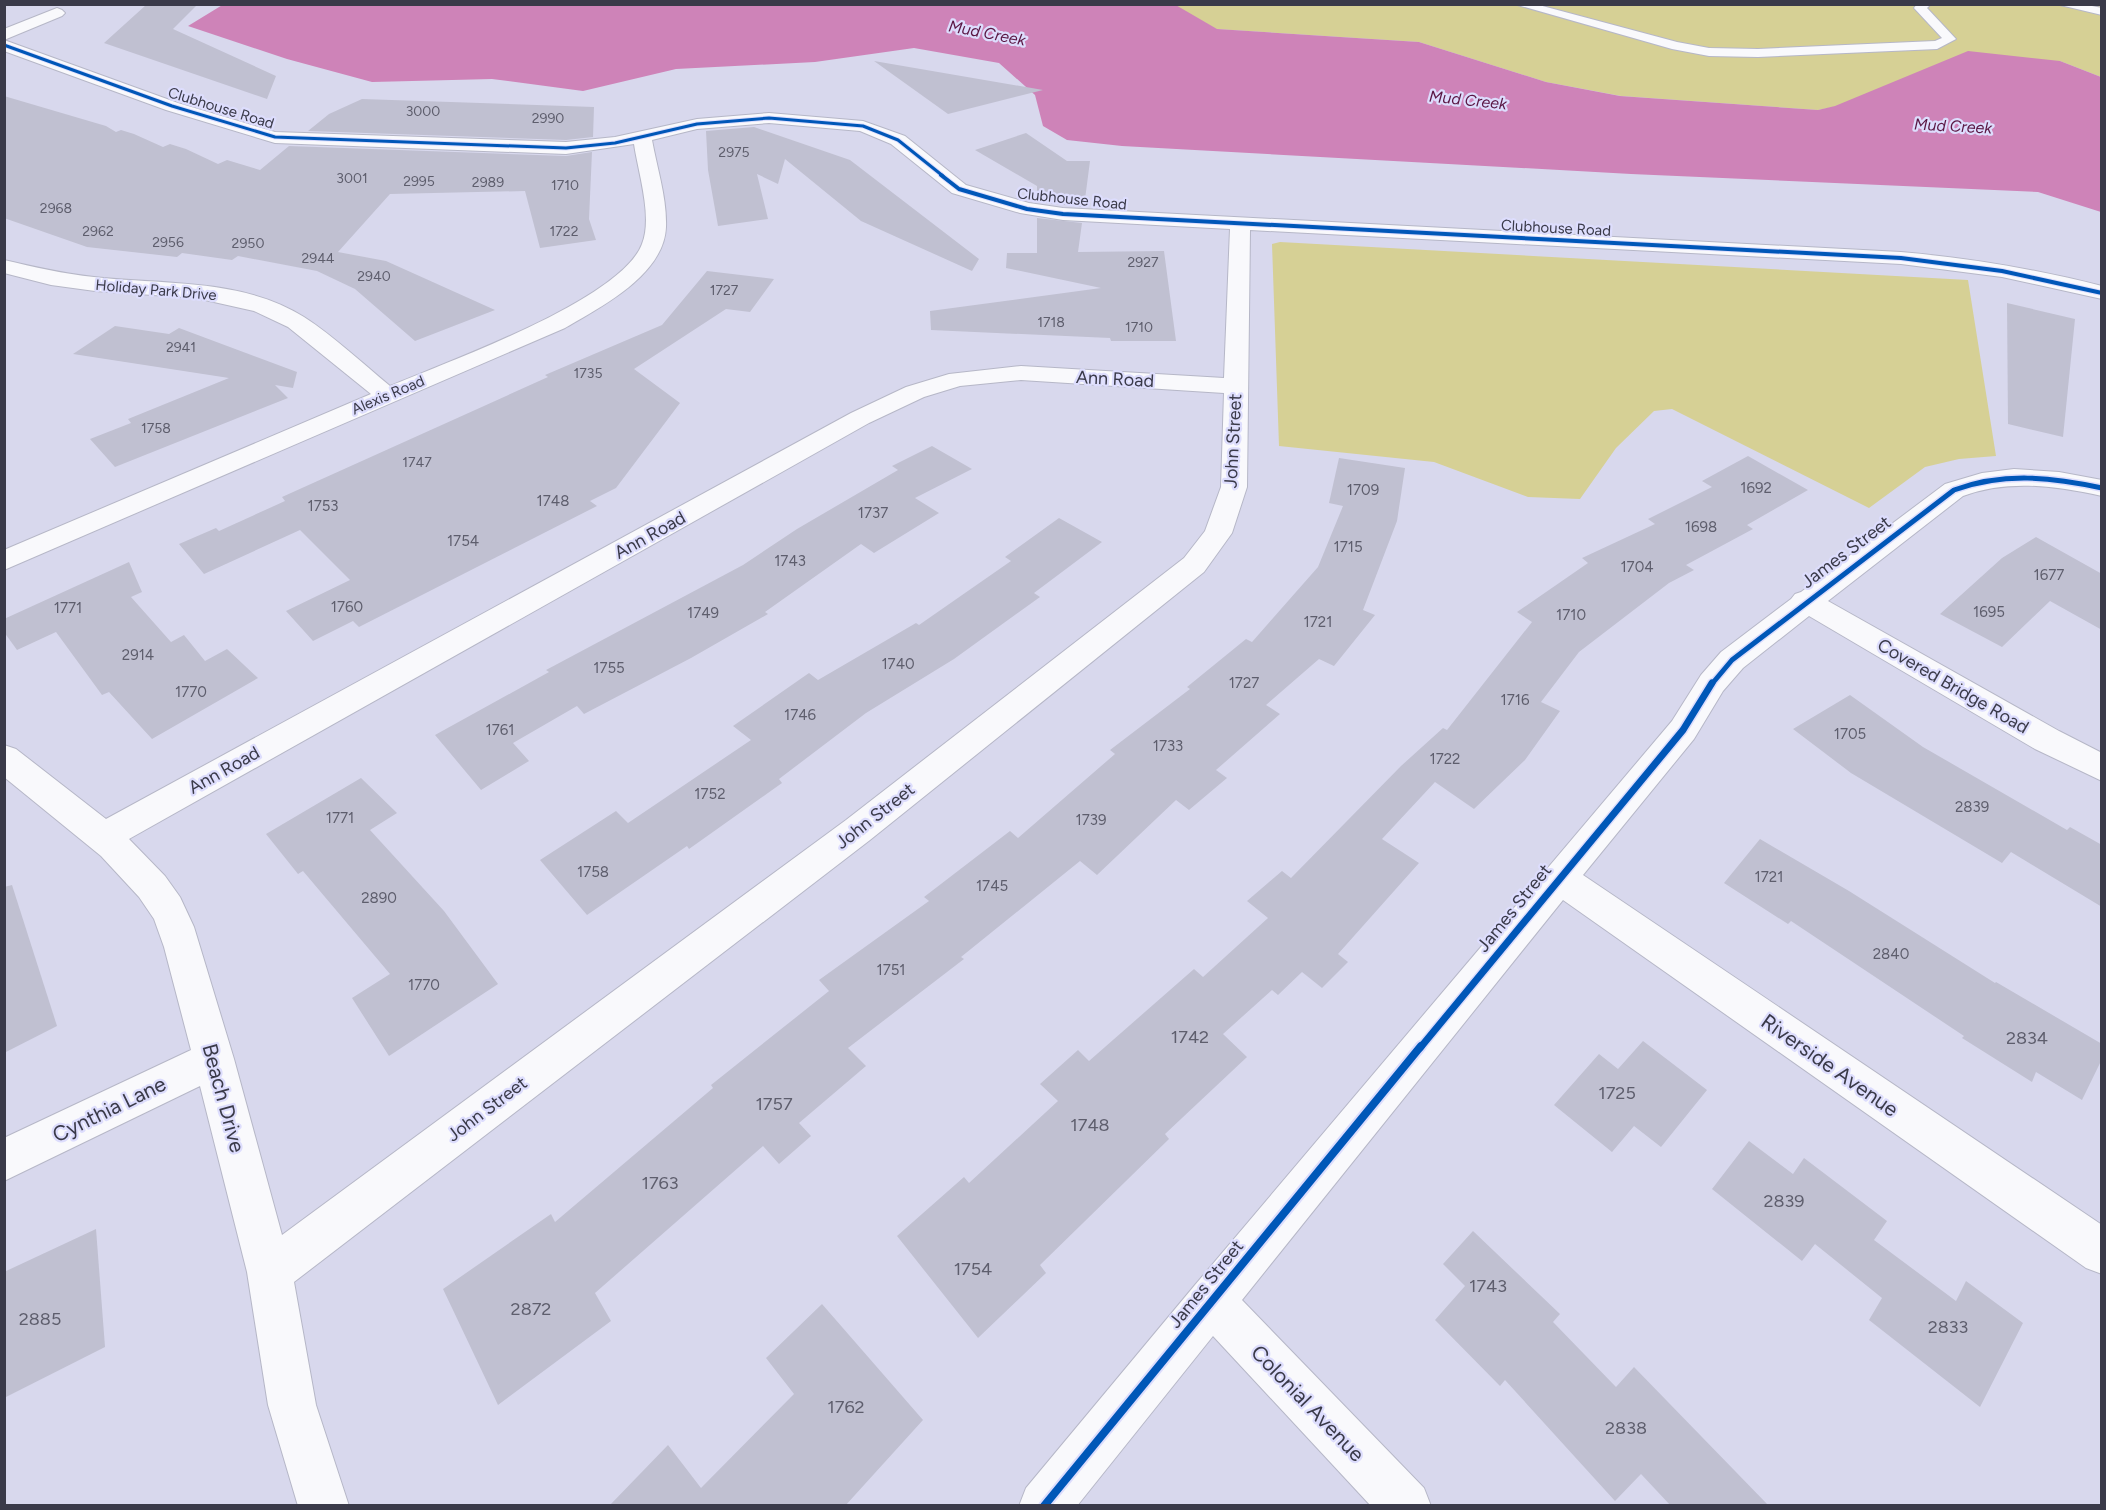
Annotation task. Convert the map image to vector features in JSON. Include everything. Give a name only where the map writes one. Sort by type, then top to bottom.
[{"type":"street","points":[[4,35],[57,13]]},
{"type":"street","name":"Clubhouse Road","points":[[4,45],[172,106],[232,126],[275,137],[542,149],[590,146],[642,138],[697,124],[744,119],[769,118],[863,126],[898,140],[959,189],[993,201],[1063,214],[1900,258],[1957,263],[2048,279],[2102,293]]},
{"type":"street","points":[[863,126],[886,113]]},
{"type":"street","name":"Alexis Road","points":[[4,561],[557,323],[605,295],[630,276],[650,249],[656,230],[642,138]]},
{"type":"street","name":"John Street","points":[[270,1272],[858,830],[1194,565],[1218,533],[1234,487],[1240,224]]},
{"type":"street","name":"Holiday Park Drive","points":[[4,266],[51,278],[95,284],[196,291],[227,296],[262,306],[296,322],[387,395]]},
{"type":"street","name":"Ann Road","points":[[103,837],[850,424],[915,392],[958,380],[1021,374],[1236,386]]},
{"type":"street","name":"James Street","points":[[1044,1506],[1558,878],[1683,730],[1721,670],[1805,601],[1954,490],[1986,480],[2014,477],[2073,481],[2102,488]]},
{"type":"street","name":"Covered Bridge Road","points":[[1805,601],[2047,740],[2102,768]]},
{"type":"street","name":"Beach Drive","points":[[4,758],[103,837],[143,878],[168,909],[183,947],[270,1272],[292,1405],[324,1506]]},
{"type":"street","name":"Riverside Avenue","points":[[1558,878],[2102,1252]]},
{"type":"street","name":"Cynthia Lane","points":[[4,1160],[214,1059]]},
{"type":"street","name":"Colonial Avenue","points":[[1211,1301],[1406,1506]]},
{"type":"lane","points":[[1520,4],[1676,46],[1709,52],[1758,53],[1870,49],[1937,45],[1946,42],[1950,39],[1947,35],[1932,23],[1920,8],[1925,4]]},
{"type":"lane","points":[[2062,4],[2102,12]]},
{"type":"shaded area","points":[[1174,5],[2101,5],[2101,77],[2060,61],[1818,110],[1621,96],[1546,82],[1419,42],[1216,29]]},
{"type":"shaded area","points":[[1280,242],[1968,280],[1996,456],[1959,459],[1925,467],[1869,508],[1672,409],[1654,411],[1616,448],[1580,499],[1528,497],[1434,462],[1279,446],[1272,244]]},
{"type":"water","name":"Mud Creek","points":[[224,4],[1174,4],[1217,29],[1419,42],[1546,82],[1620,96],[1818,110],[1835,106],[1968,51],[2060,61],[2101,77],[2101,212],[2038,192],[1631,174],[1122,146],[1067,140],[1043,126],[1035,95],[999,63],[914,48],[815,62],[676,69],[583,91],[492,79],[372,82],[287,59],[188,26]]},
{"type":"building","points":[[146,5],[197,5],[173,29],[276,76],[267,99],[104,43]]},
{"type":"building","points":[[874,61],[1043,90],[948,114]]},
{"type":"building","points":[[4,96],[106,126],[116,132],[121,130],[134,134],[163,147],[170,144],[186,149],[218,164],[227,160],[260,170],[289,146],[566,156],[592,152],[589,219],[596,240],[540,248],[525,191],[390,194],[338,252],[386,261],[495,310],[415,341],[355,289],[317,271],[238,256],[232,260],[182,253],[177,257],[87,247],[4,218]]},
{"type":"building","points":[[362,99],[594,107],[593,137],[566,140],[308,131],[329,114]]},
{"type":"building","points":[[754,127],[850,160],[979,259],[972,271],[861,221],[785,159],[778,184],[757,174],[768,219],[718,226],[708,170],[706,131]]},
{"type":"building","points":[[1026,133],[1067,161],[1090,161],[1084,207],[1037,202],[1037,186],[975,150]]},
{"type":"building","points":[[1037,218],[1082,223],[1078,252],[1164,251],[1176,341],[1111,341],[1110,338],[931,330],[930,311],[1101,288],[1006,268],[1007,253],[1037,253]]},
{"type":"building","points":[[707,271],[774,279],[750,312],[726,309],[634,369],[680,403],[616,488],[590,501],[597,506],[359,627],[353,621],[313,641],[286,611],[350,580],[300,530],[204,574],[179,544],[216,528],[219,531],[285,501],[282,497],[548,377],[545,375],[662,325]]},
{"type":"building","points":[[2007,303],[2075,319],[2063,437],[2008,424]]},
{"type":"building","points":[[115,326],[169,334],[179,328],[297,372],[293,388],[275,385],[288,398],[115,467],[90,439],[131,423],[128,419],[229,378],[73,354]]},
{"type":"building","points":[[932,446],[972,469],[915,498],[939,513],[874,553],[861,544],[765,612],[768,614],[691,658],[584,714],[577,706],[513,743],[529,761],[481,790],[435,735],[549,672],[546,670],[743,565],[797,529],[898,470],[892,466]]},
{"type":"building","points":[[1748,456],[1808,490],[1747,525],[1753,529],[1686,565],[1694,570],[1669,583],[1579,652],[1541,702],[1560,711],[1525,760],[1474,809],[1435,782],[1382,839],[1419,863],[1338,954],[1348,962],[1322,988],[1302,972],[1278,995],[1272,990],[1223,1034],[1247,1057],[1165,1134],[1169,1139],[1040,1265],[1046,1273],[978,1338],[897,1236],[964,1177],[969,1183],[1058,1101],[1040,1084],[1078,1050],[1089,1061],[1194,969],[1203,977],[1268,918],[1247,901],[1282,871],[1291,878],[1401,766],[1443,728],[1447,730],[1532,622],[1517,612],[1588,563],[1582,558],[1655,524],[1648,519],[1712,487],[1702,481]]},
{"type":"building","points":[[1339,458],[1405,468],[1397,521],[1363,610],[1375,615],[1334,666],[1319,659],[1266,705],[1280,714],[1216,770],[1227,778],[1189,810],[1176,800],[1097,875],[1080,861],[961,957],[964,959],[848,1048],[866,1066],[799,1123],[811,1136],[779,1164],[763,1146],[595,1293],[611,1321],[498,1405],[443,1289],[551,1214],[555,1222],[713,1088],[711,1085],[829,991],[819,980],[929,901],[924,897],[1010,831],[1018,838],[1115,754],[1110,750],[1190,689],[1187,687],[1246,639],[1252,642],[1318,567],[1343,506],[1329,503]]},
{"type":"building","points":[[1059,518],[1102,542],[1034,593],[1040,597],[954,659],[866,713],[779,779],[782,783],[689,849],[687,846],[587,915],[540,860],[616,811],[628,823],[751,740],[733,726],[809,673],[818,680],[916,623],[919,625],[1011,561],[1005,557]]},
{"type":"building","points":[[2036,537],[2102,574],[2102,630],[2050,601],[2002,647],[1940,614],[2002,558]]},
{"type":"building","points":[[129,562],[142,592],[131,597],[171,642],[184,635],[205,661],[227,649],[258,678],[152,739],[109,692],[102,695],[56,632],[17,650],[4,632],[4,619]]},
{"type":"building","points":[[1850,695],[1923,747],[2067,830],[2070,827],[2102,845],[2102,907],[2011,852],[2002,863],[1851,773],[1793,729]]},
{"type":"building","points":[[361,778],[397,813],[370,830],[444,911],[498,984],[389,1056],[352,998],[390,974],[303,871],[298,874],[266,834]]},
{"type":"building","points":[[1760,839],[1849,891],[1995,983],[2102,1044],[2102,1059],[2082,1100],[2036,1072],[2032,1082],[1962,1038],[1964,1036],[1791,921],[1788,924],[1724,883]]},
{"type":"building","points":[[12,885],[57,1026],[4,1053],[4,887]]},
{"type":"building","points":[[1643,1041],[1707,1090],[1661,1147],[1634,1126],[1612,1152],[1554,1105],[1599,1054],[1618,1069]]},
{"type":"building","points":[[1749,1141],[1793,1174],[1804,1158],[1887,1221],[1874,1240],[1956,1301],[1966,1281],[2023,1323],[1980,1407],[1869,1320],[1882,1298],[1815,1244],[1802,1261],[1712,1189]]},
{"type":"building","points":[[96,1229],[105,1347],[4,1398],[4,1272]]},
{"type":"building","points":[[1473,1231],[1560,1314],[1553,1322],[1616,1387],[1634,1367],[1769,1506],[1671,1506],[1641,1474],[1615,1501],[1505,1380],[1500,1386],[1435,1320],[1465,1286],[1443,1264]]},
{"type":"building","points":[[822,1304],[923,1420],[845,1506],[609,1506],[668,1445],[701,1488],[794,1394],[766,1358]]},
{"type":"cycle path","points":[[4,45],[172,106],[275,137],[566,148],[615,143],[697,124],[769,118],[863,126],[898,140],[959,189],[1027,209],[1063,214],[1901,258],[2002,271],[2102,293]]},
{"type":"cycle path","points":[[1044,1506],[1683,730],[1712,683],[1732,660],[1954,490],[1982,481],[2014,477],[2059,480],[2102,488]]}]
